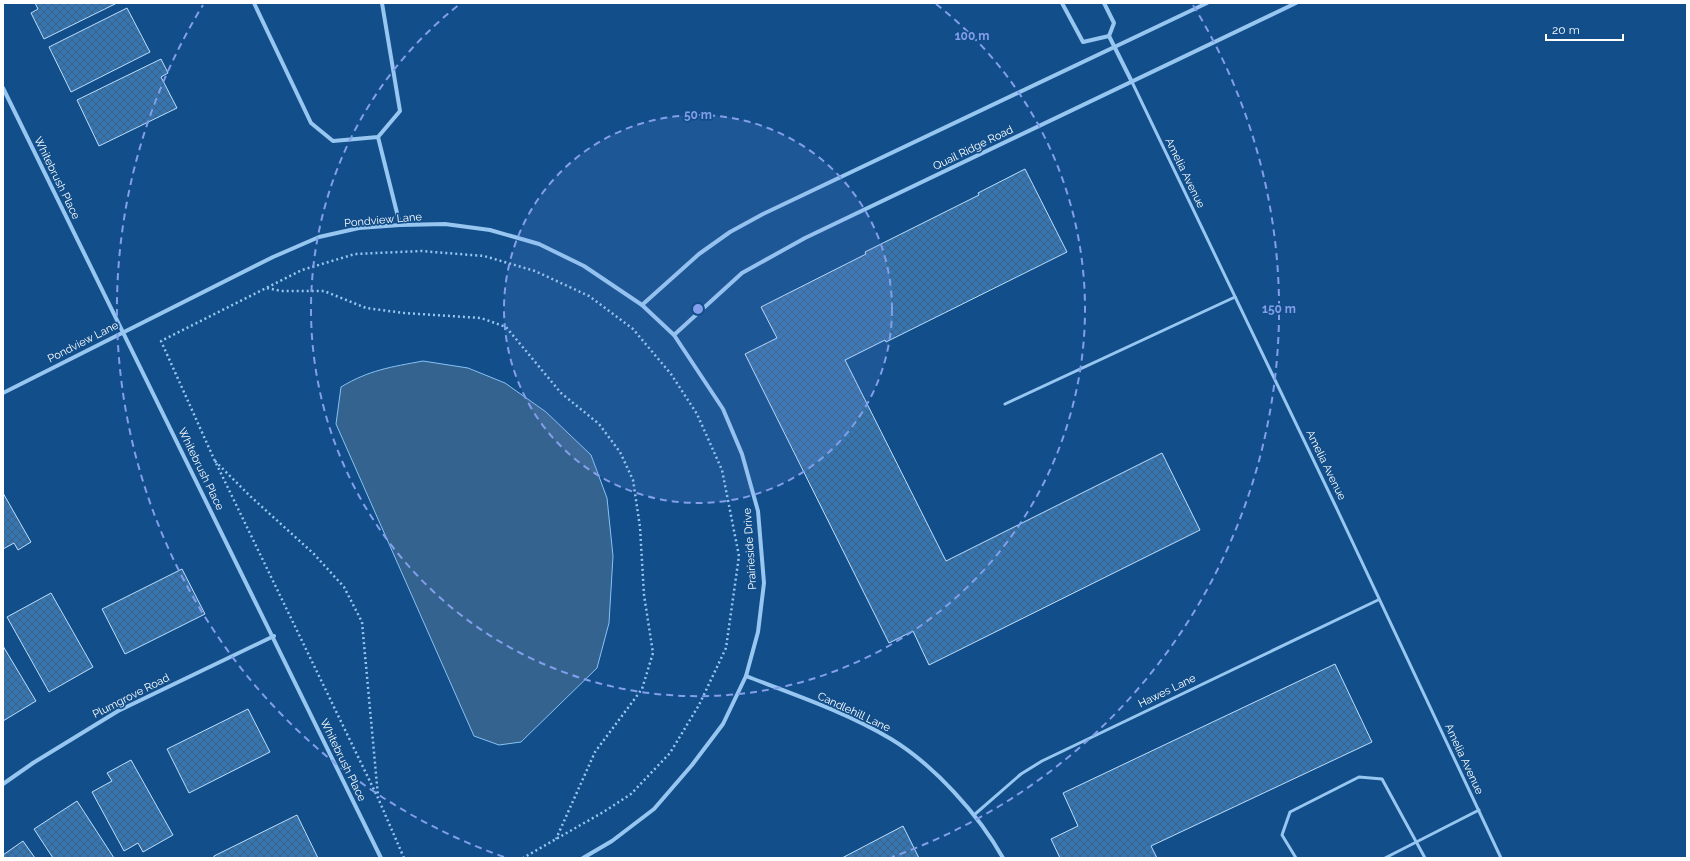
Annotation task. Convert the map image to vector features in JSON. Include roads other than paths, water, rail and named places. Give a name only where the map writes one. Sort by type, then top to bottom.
[{"type":"street","points":[[254,3],[311,123],[333,141],[378,137],[400,111],[382,3]]},
{"type":"street","points":[[1062,3],[1083,42],[1109,36]]},
{"type":"street","points":[[1104,3],[1114,23],[1109,36],[1132,82]]},
{"type":"street","points":[[642,305],[699,254],[730,232],[763,214],[1207,3]]},
{"type":"street","name":"Quail Ridge Road","points":[[674,335],[742,273],[805,238],[1296,3]]},
{"type":"street","name":"Whitebrush Place","points":[[3,88],[274,636],[381,858]]},
{"type":"street","points":[[378,137],[400,225]]},
{"type":"street","name":"Pondview Lane","points":[[3,393],[273,257],[319,237],[359,228],[445,224],[490,230],[539,244],[584,266],[642,305],[674,335]]},
{"type":"street","name":"Prairieside Drive","points":[[585,858],[612,841],[654,809],[692,765],[723,724],[746,676],[758,632],[764,583],[758,511],[742,454],[723,409],[674,335]]},
{"type":"street","name":"Plumgrove Road","points":[[3,784],[33,763],[118,711],[274,636]]},
{"type":"street","name":"Candlehill Lane","points":[[746,676],[846,715],[892,740],[934,772],[974,815],[1003,858]]},
{"type":"lane","name":"Amelia Avenue","points":[[1132,82],[1501,858]]},
{"type":"lane","points":[[1005,404],[1235,298]]},
{"type":"lane","name":"Hawes Lane","points":[[974,815],[1021,774],[1042,761],[1378,600]]},
{"type":"lane","points":[[1296,858],[1282,835],[1290,812],[1359,777],[1382,779],[1425,858]]},
{"type":"lane","points":[[1385,858],[1479,810]]},
{"type":"water","points":[[423,361],[468,368],[505,383],[546,412],[591,455],[607,498],[613,556],[609,623],[597,668],[521,742],[499,745],[474,736],[336,424],[341,387],[351,381],[371,373],[390,367]]}]
